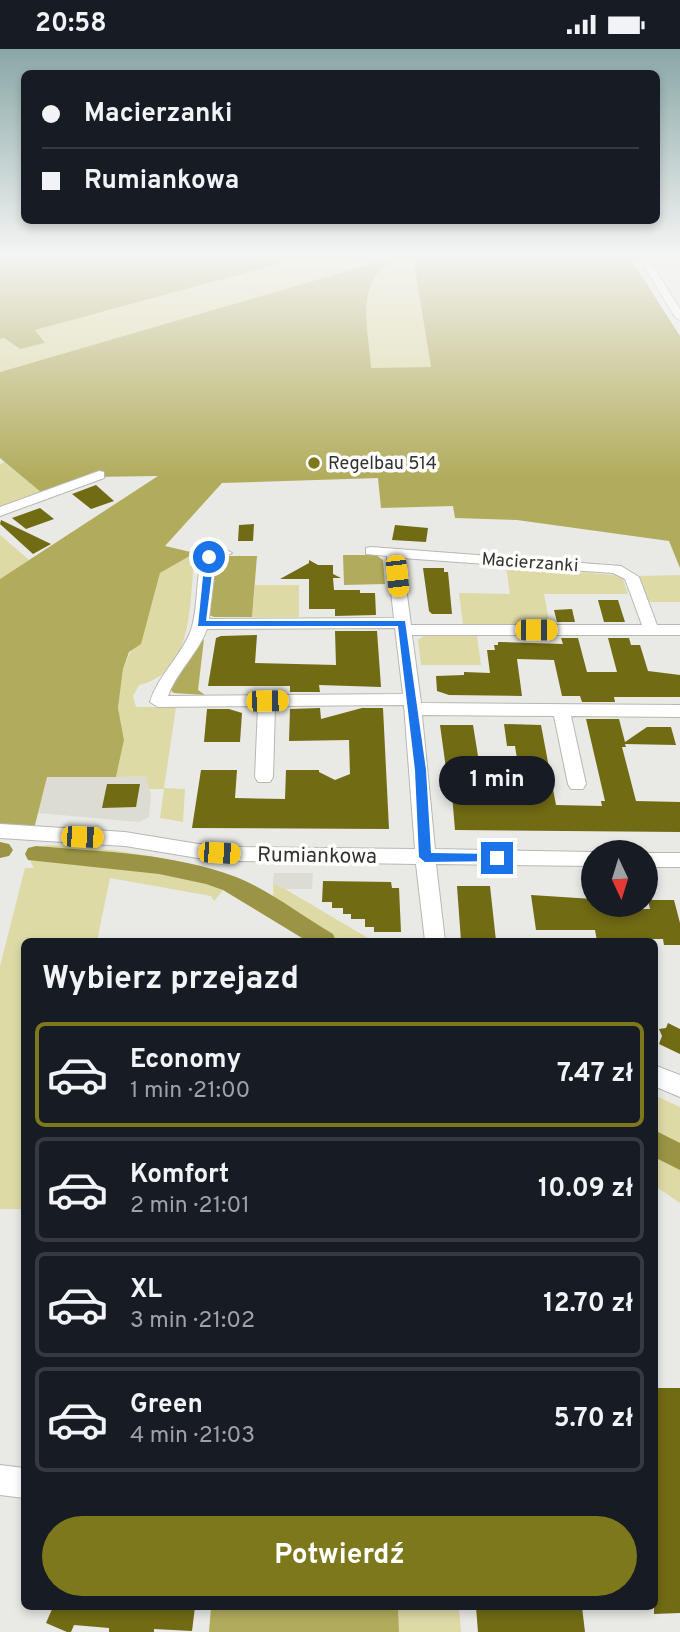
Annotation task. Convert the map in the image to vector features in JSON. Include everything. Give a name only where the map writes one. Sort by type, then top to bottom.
[{"type":"street","points":[[0,512],[99,475]]},
{"type":"street","name":"Macierzanki","points":[[370,551],[616,569],[632,577],[651,630]]},
{"type":"street","points":[[394,552],[420,770],[425,857],[435,938]]},
{"type":"street","points":[[225,553],[209,557],[202,624],[191,648],[163,683],[158,702],[267,701],[680,711]]},
{"type":"street","points":[[202,624],[680,630]]},
{"type":"street","points":[[264,777],[267,701]]},
{"type":"street","points":[[561,709],[577,784]]},
{"type":"street","name":"Rumiankowa","points":[[0,831],[125,839],[198,851],[239,854],[581,859]]},
{"type":"street","points":[[658,860],[680,860]]},
{"type":"street","points":[[658,1077],[680,1086]]},
{"type":"street","points":[[0,1479],[21,1482]]},
{"type":"shaded area","points":[[0,330],[35,330],[45,343],[20,349],[4,338],[0,339]]},
{"type":"shaded area","points":[[34,330],[146,330],[0,372],[0,339],[4,338],[20,349],[45,343]]},
{"type":"shaded area","points":[[145,330],[367,330],[371,368],[431,367],[425,330],[676,330],[680,336],[680,568],[669,541],[517,520],[455,518],[453,506],[381,508],[378,478],[222,483],[165,546],[195,553],[160,573],[141,644],[129,652],[123,669],[118,708],[124,740],[116,777],[47,777],[34,829],[0,825],[0,579],[158,476],[88,477],[42,493],[0,458],[0,372]]},
{"type":"shaded area","points":[[367,330],[426,330],[432,368],[371,368]]},
{"type":"shaded area","points":[[5,462],[42,493],[0,508],[0,464]]},
{"type":"shaded area","points":[[0,535],[29,560],[0,579]]},
{"type":"shaded area","points":[[195,553],[203,554],[194,563],[189,618],[179,653],[170,667],[157,678],[139,685],[133,696],[136,707],[176,707],[164,788],[185,789],[183,822],[160,818],[164,789],[149,789],[146,776],[116,777],[124,740],[118,708],[123,669],[152,603],[160,573]]},
{"type":"shaded area","points":[[343,555],[376,555],[383,560],[385,584],[344,585]]},
{"type":"shaded area","points":[[224,556],[257,556],[252,617],[214,617],[206,614],[213,566]]},
{"type":"shaded area","points":[[506,566],[615,575],[623,579],[628,594],[544,594],[550,626],[463,625],[459,593],[510,594]]},
{"type":"shaded area","points":[[680,575],[680,602],[649,602],[639,576]]},
{"type":"shaded area","points":[[255,585],[299,585],[299,617],[252,617]]},
{"type":"shaded area","points":[[426,635],[477,636],[481,665],[421,665],[418,640]]},
{"type":"shaded area","points":[[204,639],[198,690],[205,695],[174,693],[170,690],[190,654]]},
{"type":"shaded area","points":[[146,776],[151,796],[149,817],[139,822],[38,813],[46,777]]},
{"type":"shaded area","points":[[47,845],[94,848],[187,864],[232,879],[214,901],[211,896],[110,878],[98,938],[21,938],[21,1209],[0,1209],[0,966],[25,868],[34,868],[29,858],[33,850]]},
{"type":"shaded area","points":[[274,873],[313,873],[312,889],[285,889],[273,884]]},
{"type":"shaded area","points":[[273,884],[368,938],[302,938],[274,920]]},
{"type":"shaded area","points":[[658,1097],[680,1107],[680,1203],[658,1188]]},
{"type":"shaded area","points":[[211,1610],[398,1610],[399,1632],[209,1632]]},
{"type":"shaded area","points":[[398,1610],[459,1610],[461,1632],[399,1632]]},
{"type":"building","points":[[96,485],[114,501],[91,509],[72,494]]},
{"type":"building","points":[[40,508],[54,519],[26,529],[12,518]]},
{"type":"building","points":[[1,520],[51,544],[33,554],[0,524]]},
{"type":"building","points":[[254,524],[253,541],[238,541],[239,525]]},
{"type":"building","points":[[395,525],[428,528],[426,542],[392,540]]},
{"type":"building","points":[[309,560],[318,565],[333,565],[333,574],[341,578],[333,578],[334,590],[375,593],[376,615],[335,616],[335,609],[309,609],[309,579],[280,579],[309,563]]},
{"type":"building","points":[[423,568],[444,568],[444,572],[448,572],[452,614],[432,614],[429,611]]},
{"type":"building","points":[[598,600],[618,600],[625,622],[604,622]]},
{"type":"building","points":[[572,609],[575,622],[557,622],[554,610]]},
{"type":"building","points":[[335,631],[377,631],[381,687],[319,685],[320,692],[290,692],[290,686],[208,686],[216,638],[257,635],[255,663],[336,665]]},
{"type":"building","points":[[561,638],[578,638],[587,672],[617,672],[608,638],[629,638],[631,645],[640,645],[648,671],[680,675],[680,697],[614,697],[615,702],[582,702],[580,696],[562,696],[554,660],[517,659],[522,696],[449,695],[437,691],[436,676],[464,675],[464,672],[490,673],[487,650],[495,650],[494,645],[498,645],[498,642],[563,644]]},
{"type":"building","points":[[320,708],[321,719],[362,708],[383,708],[389,829],[192,828],[201,770],[237,770],[235,798],[285,799],[286,770],[319,770],[335,780],[350,774],[349,740],[289,741],[290,709]]},
{"type":"building","points":[[207,709],[229,709],[242,713],[240,742],[204,742]]},
{"type":"building","points":[[586,719],[619,719],[625,742],[647,727],[671,727],[676,745],[625,744],[626,747],[622,747],[636,801],[680,802],[680,832],[455,830],[451,783],[448,783],[440,725],[473,725],[486,805],[524,805],[515,746],[507,746],[504,724],[541,725],[556,805],[602,806],[601,801],[605,801]]},
{"type":"building","points":[[107,784],[140,784],[136,807],[102,808]]},
{"type":"building","points":[[323,881],[391,882],[392,888],[399,888],[401,932],[374,932],[374,927],[365,927],[365,919],[351,919],[351,914],[343,914],[343,908],[332,908],[332,902],[322,902]]},
{"type":"building","points":[[457,886],[490,886],[496,938],[461,938]]},
{"type":"building","points":[[531,895],[581,898],[581,917],[658,917],[658,900],[674,900],[680,923],[680,945],[664,945],[663,939],[658,938],[596,938],[595,930],[536,930]]},
{"type":"building","points":[[668,1023],[680,1029],[680,1054],[659,1044],[662,1036],[659,1029],[666,1028]]},
{"type":"building","points":[[658,1388],[680,1388],[680,1613],[654,1614],[654,1610],[658,1610]]},
{"type":"building","points":[[52,1610],[195,1610],[192,1631],[154,1629],[154,1632],[109,1632],[109,1628],[74,1625],[71,1632],[67,1632],[46,1623]]},
{"type":"building","points":[[476,1610],[582,1610],[585,1632],[478,1632]]},
{"type":"waterway","points":[[36,854],[159,866],[207,876],[231,884],[320,938]]},
{"type":"waterway","points":[[658,1144],[680,1157]]},
{"type":"place","name":"Regelbau 514","points":[[314,463]]},
{"type":"route","points":[[209,557],[202,624],[402,623],[420,770],[425,857],[497,858]]}]
